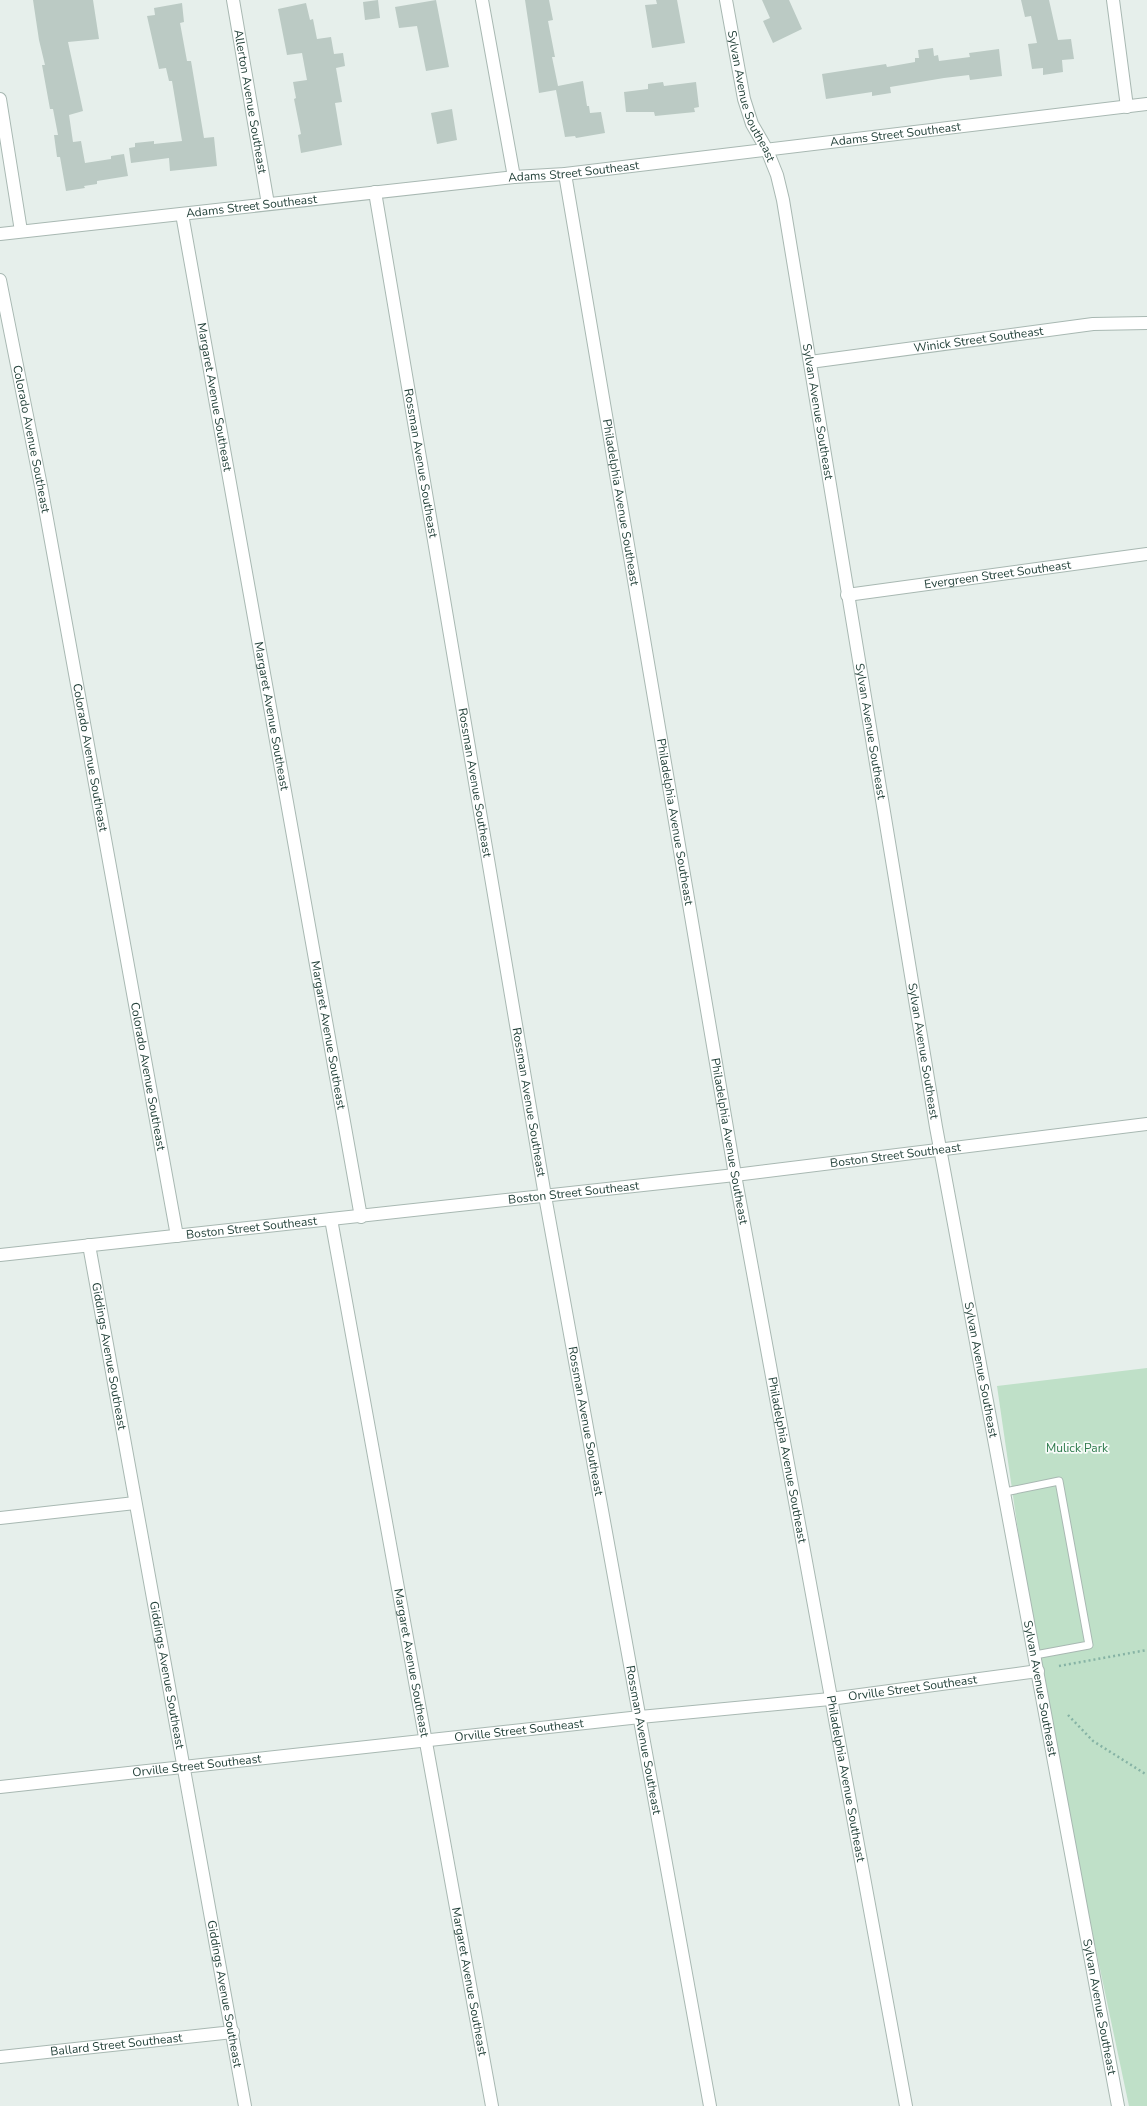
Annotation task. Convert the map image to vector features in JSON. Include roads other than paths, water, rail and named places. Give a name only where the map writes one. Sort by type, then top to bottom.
[{"type":"street","name":"Allerton Avenue Southeast","points":[[233,0],[268,204]]},
{"type":"street","points":[[482,0],[514,177]]},
{"type":"street","name":"Sylvan Avenue Southeast","points":[[726,0],[744,98],[752,124],[767,150],[777,175],[783,200],[847,595],[941,1149],[1118,2106]]},
{"type":"street","points":[[1113,0],[1127,107]]},
{"type":"street","points":[[0,99],[21,232]]},
{"type":"street","name":"Adams Street Southeast","points":[[0,234],[514,177],[565,174],[1147,104]]},
{"type":"street","name":"Philadelphia Avenue Southeast","points":[[565,174],[735,1175],[830,1699],[906,2106]]},
{"type":"street","name":"Rossman Avenue Southeast","points":[[375,192],[545,1196],[710,2106]]},
{"type":"street","name":"Margaret Avenue Southeast","points":[[182,214],[361,1217]]},
{"type":"street","name":"Colorado Avenue Southeast","points":[[0,280],[42,493],[177,1236]]},
{"type":"street","name":"Winick Street Southeast","points":[[810,362],[1092,324],[1147,322]]},
{"type":"street","name":"Evergreen Street Southeast","points":[[847,595],[1147,554]]},
{"type":"street","name":"Boston Street Southeast","points":[[0,1255],[361,1217],[735,1175],[1147,1124]]},
{"type":"street","name":"Margaret Avenue Southeast","points":[[331,1219],[492,2106]]},
{"type":"street","name":"Giddings Avenue Southeast","points":[[89,1245],[134,1504],[233,2032],[245,2106]]},
{"type":"street","points":[[0,1518],[134,1504]]},
{"type":"street","name":"Orville Street Southeast","points":[[0,1787],[640,1717],[830,1699],[1038,1671]]},
{"type":"street","name":"Ballard Street Southeast","points":[[0,2057],[233,2032]]},
{"type":"lane","points":[[1005,1492],[1059,1481],[1061,1489],[1089,1645],[1035,1655]]},
{"type":"park label","name":"Mulick Park","points":[[1077,1448]]}]
